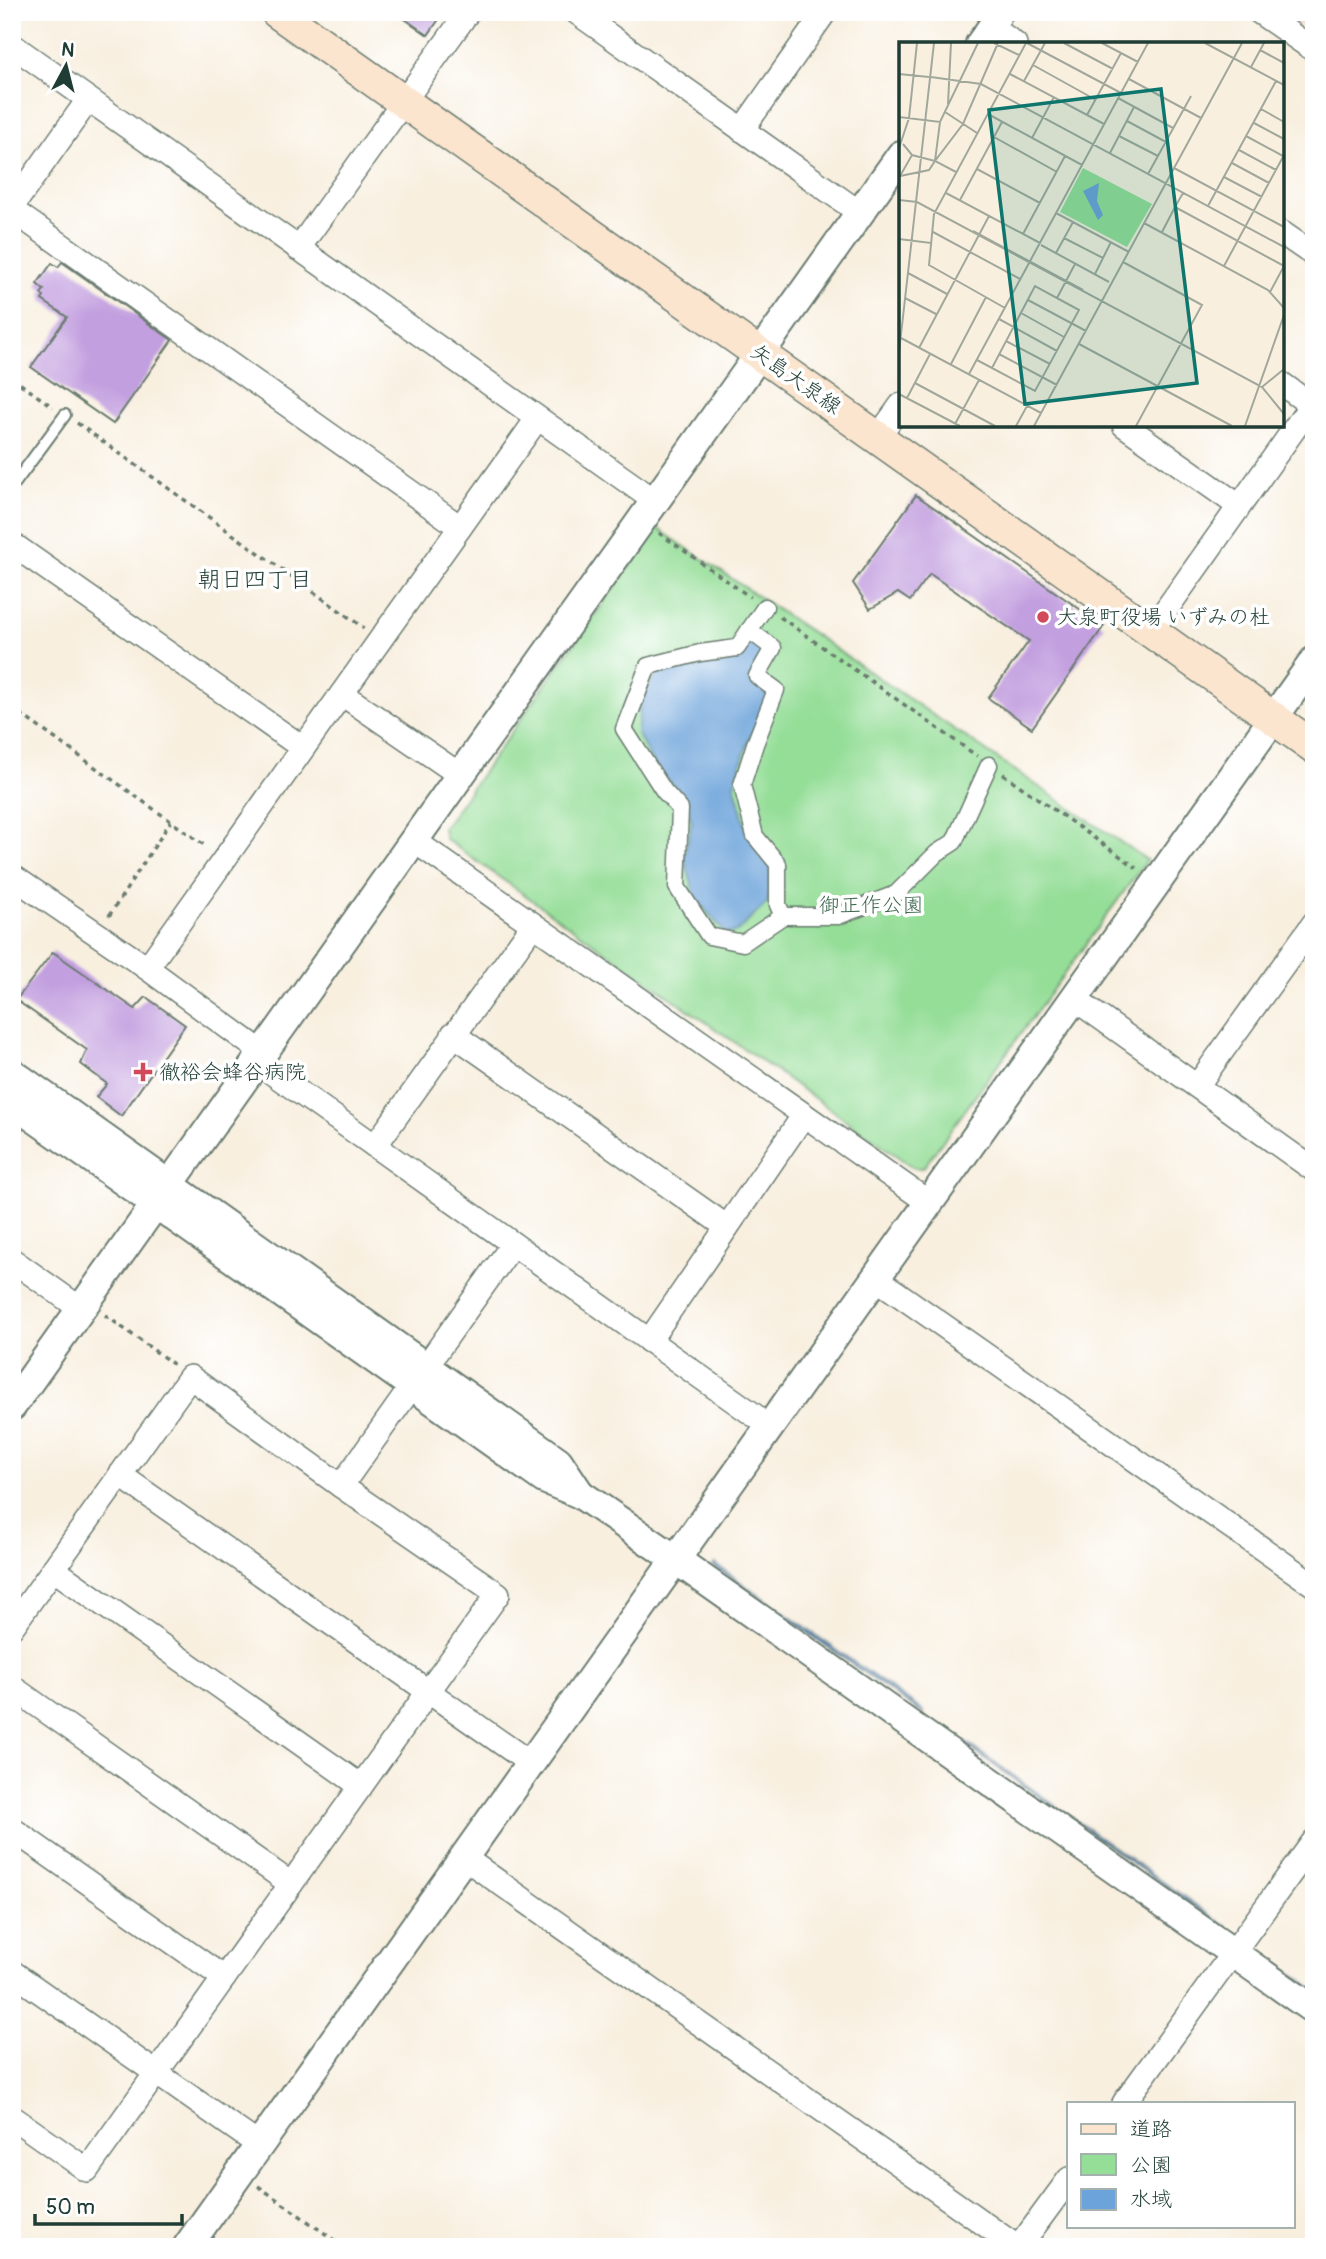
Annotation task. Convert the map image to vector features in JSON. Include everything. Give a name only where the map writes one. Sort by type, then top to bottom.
[{"type":"main road","name":"矢島大泉線","points":[[277,12],[1314,747]]},
{"type":"street","points":[[298,249],[468,12]]},
{"type":"street","points":[[576,12],[860,213]]},
{"type":"street","points":[[1259,12],[1314,50]]},
{"type":"street","points":[[742,130],[819,15]]},
{"type":"street","points":[[991,28],[1012,42]]},
{"type":"street","points":[[12,45],[537,419],[648,511]]},
{"type":"street","points":[[88,100],[12,208],[460,527]]},
{"type":"street","points":[[12,1406],[163,1194],[265,1062],[460,775],[899,158]]},
{"type":"street","points":[[1284,234],[1314,255]]},
{"type":"street","points":[[1150,631],[1312,403],[1284,385]]},
{"type":"street","points":[[878,437],[899,408]]},
{"type":"street","points":[[147,968],[537,419]]},
{"type":"street","points":[[1127,427],[1239,506]]},
{"type":"street","points":[[12,544],[303,748]]},
{"type":"street","points":[[765,607],[737,649],[699,653],[648,666],[624,729],[664,791],[680,809],[677,887],[709,936],[743,943],[783,916],[838,916],[896,894],[937,853],[954,842],[989,765]]},
{"type":"street","points":[[749,630],[773,648],[757,676],[776,690],[741,785],[754,836],[778,864],[778,905],[783,916]]},
{"type":"street","points":[[187,2247],[1314,660]]},
{"type":"street","points":[[342,694],[460,775]]},
{"type":"street","points":[[414,841],[928,1202]]},
{"type":"street","points":[[12,876],[147,968],[375,1146],[754,1415]]},
{"type":"street","points":[[1197,1086],[1314,923]]},
{"type":"street","points":[[375,1146],[533,925]]},
{"type":"street","points":[[1073,998],[1314,1170]]},
{"type":"street","points":[[453,1034],[727,1227]]},
{"type":"street","points":[[12,1073],[163,1194],[420,1375],[544,1479],[580,1494],[675,1559],[1314,2010]]},
{"type":"street","points":[[12,1102],[163,1194]]},
{"type":"street","points":[[649,1341],[804,1115]]},
{"type":"street","points":[[341,1486],[513,1244]]},
{"type":"street","points":[[12,1260],[84,1305]]},
{"type":"street","points":[[874,1277],[1314,1586]]},
{"type":"street","points":[[12,1627],[190,1377],[341,1486],[498,1594],[87,2170],[12,2117]]},
{"type":"street","points":[[120,1475],[530,1763]]},
{"type":"street","points":[[53,1569],[361,1786]]},
{"type":"street","points":[[12,1686],[291,1884]]},
{"type":"street","points":[[12,1829],[224,1978]]},
{"type":"street","points":[[1125,2102],[1314,1841]]},
{"type":"street","points":[[463,1857],[1018,2247],[1067,2182]]},
{"type":"street","points":[[12,1972],[259,2145]]},
{"type":"lane","points":[[12,487],[65,415]]},
{"type":"path","points":[[12,377],[381,639]]},
{"type":"path","points":[[648,511],[765,607],[1142,872]]},
{"type":"path","points":[[12,708],[224,859]]},
{"type":"path","points":[[97,935],[171,821]]},
{"type":"path","points":[[84,1305],[190,1377]]},
{"type":"path","points":[[239,2173],[344,2247]]},
{"type":"shaded area","points":[[1283,12],[1314,12],[1314,35]]},
{"type":"green space","name":"御正作公園","points":[[657,528],[1147,860],[923,1168],[914,1168],[445,839],[443,828]]},
{"type":"water","points":[[750,641],[767,653],[753,675],[773,693],[751,735],[734,784],[746,828],[771,867],[768,902],[737,932],[726,934],[696,899],[684,857],[692,822],[683,794],[656,770],[637,733],[641,697],[657,675],[689,662],[713,665],[738,660]]},
{"type":"water","points":[[715,1564],[924,1712],[924,1715],[713,1566]]},
{"type":"water","points":[[964,1741],[1314,1989],[1314,1992],[963,1743]]},
{"type":"building","points":[[395,12],[444,12],[428,35]]},
{"type":"building","points":[[62,262],[172,340],[113,424],[31,367],[67,317],[42,300],[44,297],[41,294],[44,290],[37,284],[52,263],[58,267]]},
{"type":"building","name":"大泉町役場 いずみの杜","points":[[916,495],[1104,626],[1032,728],[988,698],[1029,641],[930,574],[910,601],[898,593],[870,609],[853,583]]},
{"type":"building","points":[[53,952],[135,1009],[146,997],[185,1025],[121,1116],[96,1097],[107,1084],[81,1064],[87,1050],[16,1000]]},
{"type":"place","name":"大泉町役場 いずみの杜","points":[[1043,617]]},
{"type":"place","name":"徹裕会蜂谷病院","points":[[143,1072]]},
{"type":"district","name":"朝日四丁目","points":[[255,579]]}]
